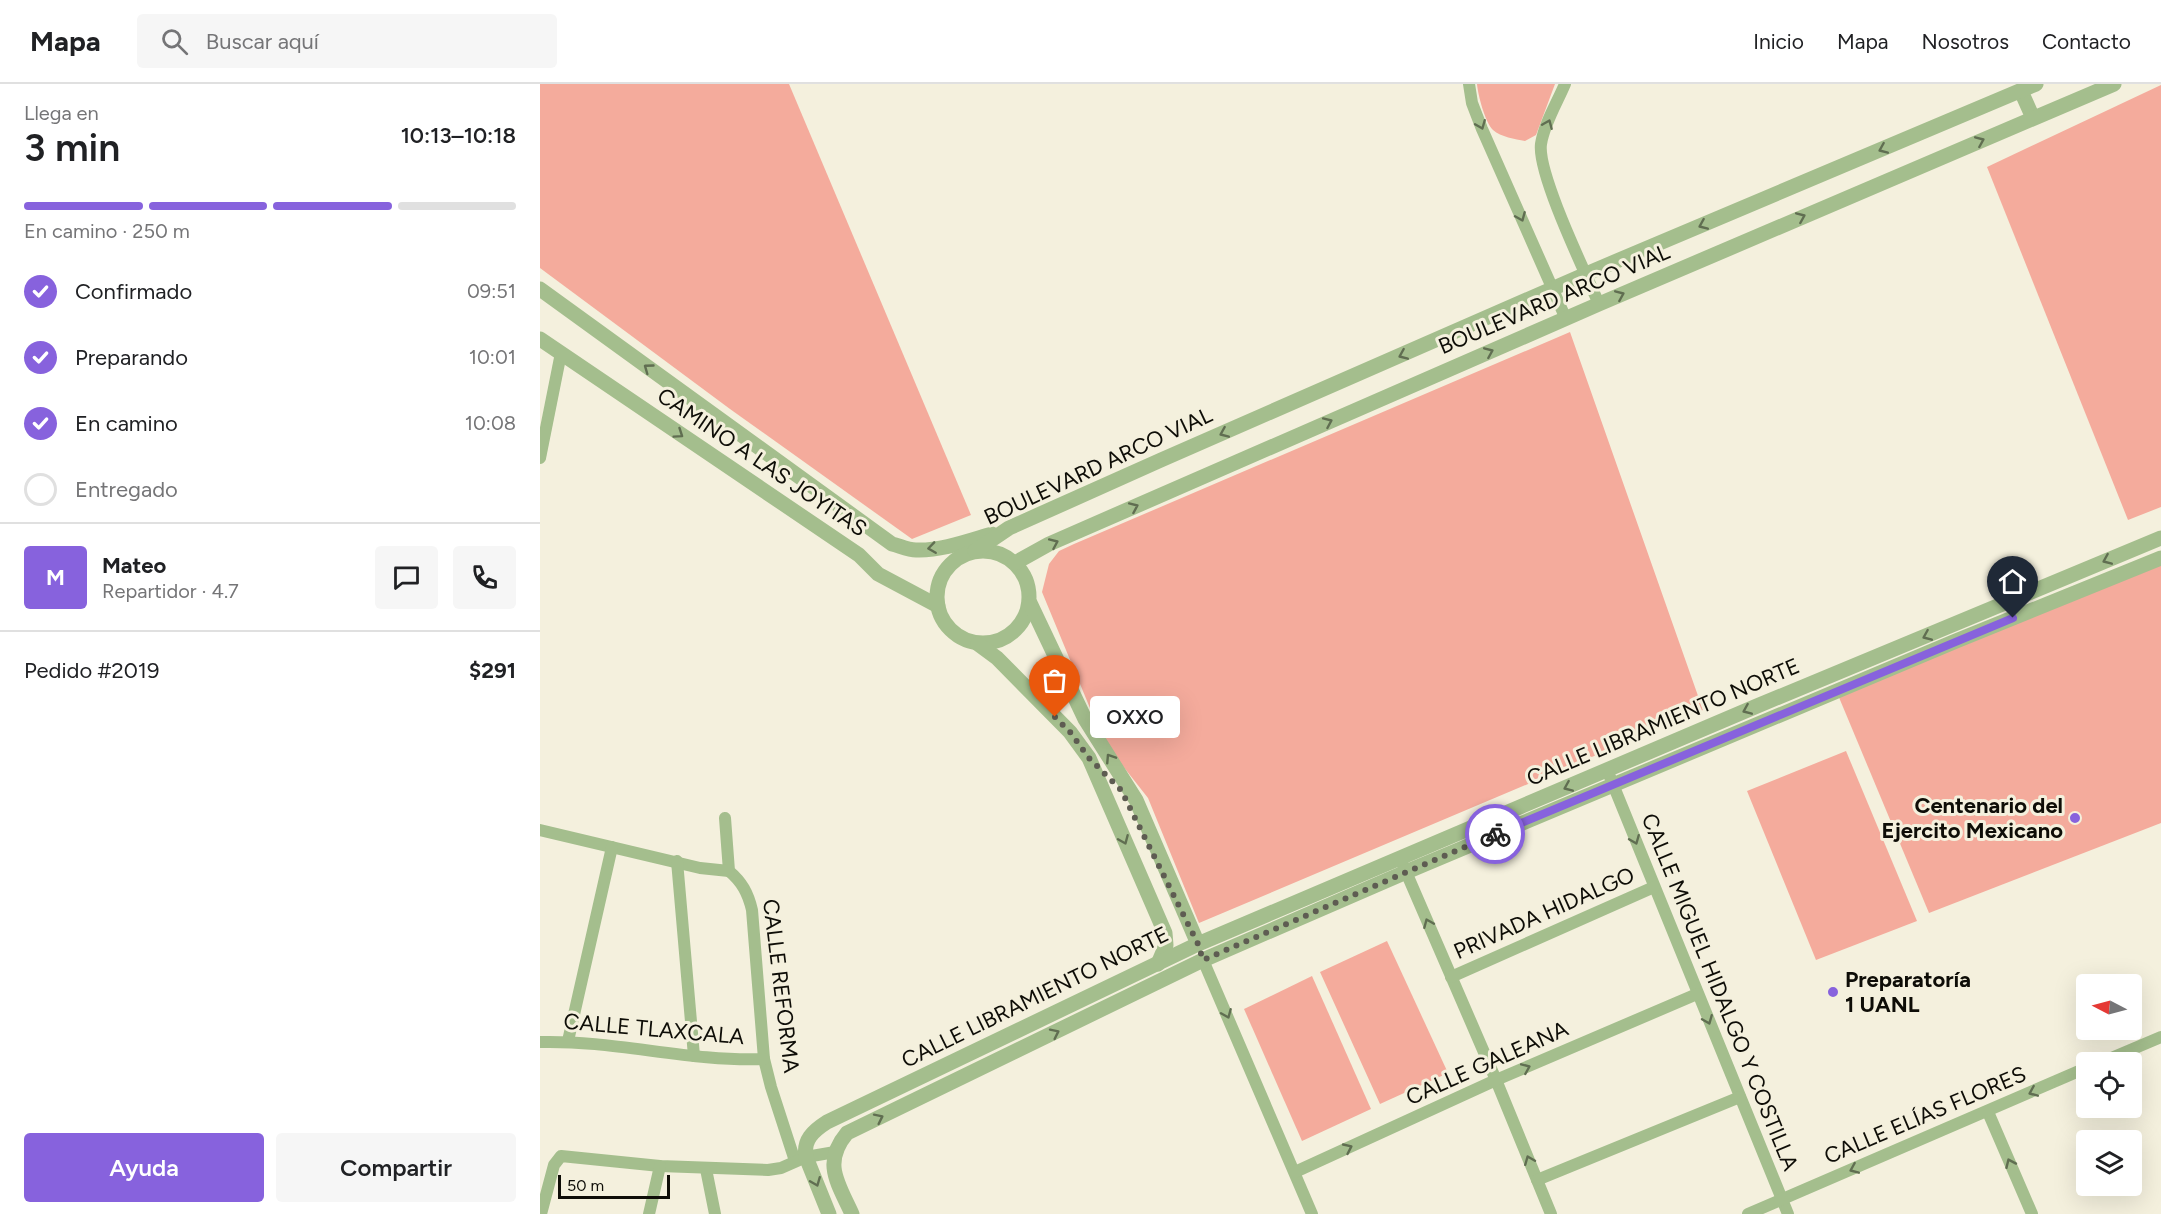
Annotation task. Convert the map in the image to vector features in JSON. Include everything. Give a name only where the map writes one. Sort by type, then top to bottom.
[{"type":"street","points":[[1469,84],[1472,103],[1482,129],[1566,318]]},
{"type":"street","points":[[1565,84],[1543,136],[1541,147],[1544,166],[1554,196],[1599,304]]},
{"type":"street","name":"BOULEVARD ARCO VIAL","points":[[975,551],[1009,528],[1183,450],[1586,274],[2036,84]]},
{"type":"street","name":"BOULEVARD ARCO VIAL","points":[[1015,563],[1058,541],[1566,318],[2114,84]]},
{"type":"street","points":[[2021,91],[2033,118]]},
{"type":"street","points":[[540,289],[892,544],[914,550],[931,549],[967,542],[1009,528]]},
{"type":"street","points":[[540,298],[565,308]]},
{"type":"street","name":"CAMINO A LAS JOYITAS","points":[[540,339],[859,555],[878,574],[938,606]]},
{"type":"street","points":[[540,458],[561,353]]},
{"type":"street","name":"CALLE LIBRAMIENTO NORTE","points":[[835,1152],[848,1133],[1203,960],[1607,770],[2161,538]]},
{"type":"street","points":[[978,644],[992,643],[1006,638],[1026,617],[1030,603],[1029,588],[1024,574],[1015,563],[1003,555],[989,551],[975,551],[961,556],[941,577],[937,591],[942,620],[951,631],[978,644],[997,658],[1070,732],[1089,758],[1121,790],[1198,944]]},
{"type":"street","name":"CALLE LIBRAMIENTO NORTE","points":[[802,1156],[808,1138],[827,1122],[1198,944],[1613,785],[2161,558]]},
{"type":"street","points":[[2082,571],[2089,587]]},
{"type":"street","points":[[1030,603],[1085,719],[1136,800],[1312,1214]]},
{"type":"street","points":[[1089,758],[1165,933],[1166,945],[1158,964]]},
{"type":"street","name":"CALLE MIGUEL HIDALGO Y COSTILLA","points":[[1607,770],[1788,1214]]},
{"type":"street","points":[[540,830],[700,868],[729,871],[725,818]]},
{"type":"street","points":[[568,1041],[612,847]]},
{"type":"street","points":[[677,861],[694,1056]]},
{"type":"street","points":[[1403,865],[1551,1214]]},
{"type":"street","name":"CALLE REFORMA","points":[[729,871],[740,880],[748,893],[752,910],[764,1059],[802,1156],[829,1214]]},
{"type":"street","name":"PRIVADA HIDALGO","points":[[1451,977],[1654,887]]},
{"type":"street","name":"CALLE GALEANA","points":[[1295,1172],[1496,1080],[1698,994]]},
{"type":"street","points":[[2126,1052],[2161,1037]]},
{"type":"street","name":"CALLE TLAXCALA","points":[[540,1042],[568,1041],[694,1056],[764,1059]]},
{"type":"street","name":"CALLE ELÍAS FLORES","points":[[1748,1214],[2076,1072]]},
{"type":"street","points":[[1537,1180],[1740,1097]]},
{"type":"street","points":[[1988,1112],[2032,1214]]},
{"type":"street","points":[[541,1214],[557,1160],[561,1155],[660,1166],[768,1170],[802,1156],[835,1152],[833,1167],[852,1214]]},
{"type":"street","points":[[649,1214],[660,1166]]},
{"type":"street","points":[[706,1169],[714,1214]]},
{"type":"shaded area","points":[[540,84],[789,84],[971,515],[912,539],[730,409],[540,268]]},
{"type":"shaded area","points":[[1477,84],[1555,84],[1536,135],[1525,141],[1504,136],[1493,130],[1480,101]]},
{"type":"shaded area","points":[[2161,85],[2161,507],[2128,520],[1987,167]]},
{"type":"shaded area","points":[[1570,332],[1703,710],[1199,923],[1148,798],[1104,742],[1042,592],[1049,564],[1059,551],[1074,544]]},
{"type":"shaded area","points":[[2161,560],[2161,823],[1929,913],[1838,695]]},
{"type":"shaded area","points":[[1846,751],[1917,921],[1816,960],[1747,791]]},
{"type":"shaded area","points":[[1387,941],[1448,1073],[1380,1104],[1320,972]]},
{"type":"shaded area","points":[[1312,976],[1371,1109],[1302,1141],[1244,1009]]},
{"type":"way so far","points":[[1055,717],[1079,742],[1089,758],[1121,790],[1198,944],[1203,960],[1232,950],[1495,834]]},
{"type":"place","name":"OXXO","points":[[1055,717]]},
{"type":"place","name":"Centenario del Ejercito Mexicano","points":[[2075,818]]},
{"type":"place","name":"Preparatoría 1 UANL","points":[[1833,992]]},
{"type":"route","points":[[1495,834],[2013,618]]}]
